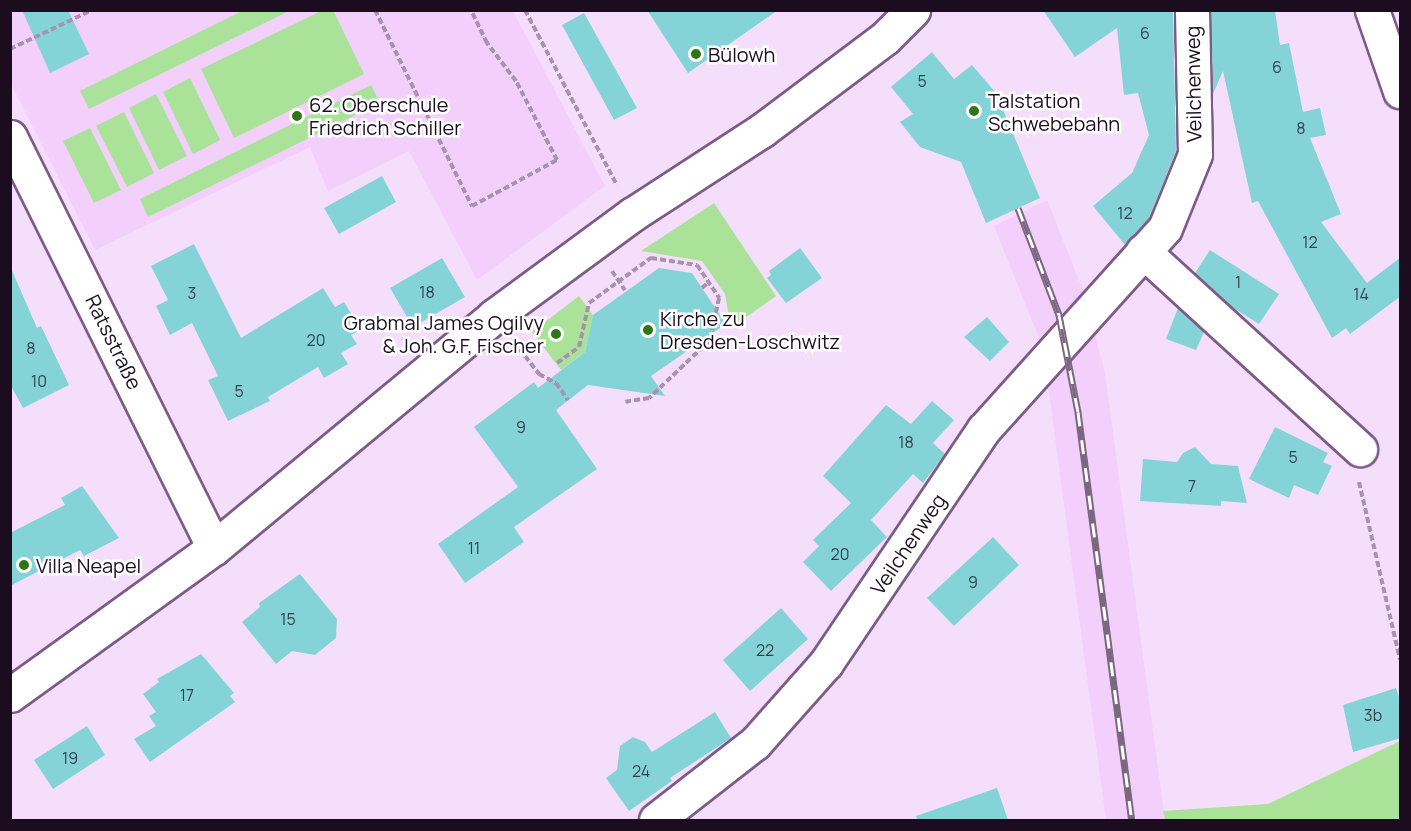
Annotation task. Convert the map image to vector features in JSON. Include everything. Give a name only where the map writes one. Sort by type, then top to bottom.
[{"type":"street","points":[[10,695],[214,548],[476,330],[633,214],[761,131],[885,38],[913,10]]},
{"type":"street","name":"Veilchenweg","points":[[656,820],[755,743],[826,663],[984,429],[1165,228],[1186,182],[1195,154],[1192,10]]},
{"type":"street","points":[[1372,10],[1401,91]]},
{"type":"street","name":"Ratsstraße","points":[[10,137],[214,548]]},
{"type":"street","points":[[1143,251],[1360,461]]},
{"type":"path","points":[[10,49],[92,10]]},
{"type":"path","points":[[375,10],[472,206],[557,160],[516,81],[488,43],[471,10]]},
{"type":"path","points":[[525,10],[633,214]]},
{"type":"path","points":[[557,363],[579,347],[590,303],[651,258],[697,265],[719,298],[710,340],[653,391],[626,402]]},
{"type":"path","points":[[614,274],[626,290]]},
{"type":"path","points":[[702,288],[709,282]]},
{"type":"path","points":[[511,338],[539,374],[556,383],[568,400]]},
{"type":"path","points":[[1360,461],[1359,492],[1401,659]]},
{"type":"shaded area","name":"62. Oberschule Friedrich Schiller","points":[[11,11],[513,11],[605,186],[477,280],[409,151],[328,191],[310,147],[95,250],[11,84]]},
{"type":"shaded area","points":[[1047,200],[1083,290],[1105,373],[1165,820],[1106,820],[1049,392],[1039,338],[994,226]]},
{"type":"green space","points":[[244,10],[289,11],[89,109],[80,91]]},
{"type":"green space","points":[[333,10],[364,74],[234,138],[201,69],[321,11]]},
{"type":"green space","points":[[190,78],[220,140],[193,154],[163,92]]},
{"type":"green space","points":[[371,85],[380,103],[148,217],[140,199]]},
{"type":"green space","points":[[156,94],[187,156],[159,170],[129,108]]},
{"type":"green space","points":[[124,112],[154,173],[127,187],[96,126]]},
{"type":"green space","points":[[90,128],[121,190],[94,203],[63,141]]},
{"type":"green space","points":[[714,203],[776,296],[731,328],[725,294],[702,261],[641,251]]},
{"type":"green space","points":[[579,296],[593,315],[585,352],[561,370],[532,332]]},
{"type":"green space","points":[[1400,741],[1400,820],[1165,820],[1163,811],[1268,804]]},
{"type":"building","points":[[22,10],[68,10],[89,54],[50,73]]},
{"type":"building","name":"Bülowh","points":[[647,10],[778,10],[688,73]]},
{"type":"building","points":[[1043,10],[1173,10],[1176,151],[1149,218],[1125,245],[1093,206],[1132,173],[1149,135],[1138,93],[1124,95],[1117,28],[1075,57]]},
{"type":"building","points":[[1211,10],[1275,11],[1280,45],[1289,43],[1303,112],[1320,108],[1326,135],[1310,138],[1341,214],[1321,222],[1367,283],[1401,257],[1401,296],[1350,334],[1346,328],[1332,338],[1258,201],[1252,203],[1223,71],[1213,94]]},
{"type":"building","points":[[584,13],[637,108],[614,120],[562,25]]},
{"type":"building","points":[[932,52],[954,79],[972,65],[996,93],[1040,198],[986,223],[961,162],[920,147],[900,122],[913,114],[891,87]]},
{"type":"building","points":[[382,176],[396,202],[339,234],[324,208]]},
{"type":"building","points":[[194,244],[241,338],[323,288],[335,307],[344,302],[361,330],[351,335],[357,344],[341,353],[348,364],[324,378],[318,367],[268,397],[270,401],[228,421],[208,380],[218,376],[192,323],[170,335],[156,306],[168,300],[151,266]]},
{"type":"building","points":[[800,248],[822,278],[786,303],[767,278],[771,275],[769,271]]},
{"type":"building","points":[[1210,250],[1279,294],[1259,324],[1232,307],[1195,273]]},
{"type":"building","points":[[442,258],[465,297],[413,327],[390,288]]},
{"type":"building","points":[[10,266],[37,328],[41,326],[69,385],[23,408],[10,384]]},
{"type":"building","points":[[659,268],[692,273],[726,324],[651,376],[665,396],[588,385],[556,410],[597,469],[514,527],[524,542],[465,583],[438,544],[518,487],[474,427],[534,382],[538,388],[585,352],[593,315]]},
{"type":"building","points":[[1178,308],[1204,332],[1196,350],[1166,339]]},
{"type":"building","points":[[987,317],[1009,342],[990,361],[964,337]]},
{"type":"building","points":[[932,401],[954,420],[933,443],[945,454],[923,483],[913,474],[871,520],[887,537],[831,591],[803,562],[819,546],[813,540],[851,503],[823,476],[886,405],[911,424]]},
{"type":"building","points":[[1275,427],[1328,453],[1323,462],[1332,466],[1318,495],[1294,485],[1289,498],[1249,479]]},
{"type":"building","points":[[1195,447],[1211,464],[1238,466],[1247,503],[1221,501],[1221,506],[1140,501],[1143,459],[1177,462],[1183,453]]},
{"type":"building","points":[[82,486],[119,538],[84,556],[80,550],[10,586],[10,533],[65,505],[61,498]]},
{"type":"building","points":[[993,537],[1019,565],[954,626],[927,598]]},
{"type":"building","points":[[300,574],[337,619],[336,638],[315,655],[292,651],[276,664],[242,622],[260,607],[259,603]]},
{"type":"building","points":[[781,608],[808,639],[750,691],[723,660]]},
{"type":"building","points":[[201,654],[234,693],[230,696],[235,702],[150,762],[134,739],[156,726],[149,716],[156,712],[143,694],[159,682],[157,679]]},
{"type":"building","points":[[1396,688],[1401,703],[1401,738],[1353,752],[1343,705]]},
{"type":"building","points":[[715,712],[731,738],[670,778],[672,781],[629,811],[606,778],[617,770],[620,746],[633,737],[645,742],[652,752]]},
{"type":"building","points":[[87,726],[105,755],[53,789],[34,760]]},
{"type":"building","points":[[997,788],[1008,820],[917,820],[916,816]]},
{"type":"railway","points":[[1018,208],[1059,315],[1078,412],[1132,820]]},
{"type":"place","name":"Bülowh","points":[[696,54]]},
{"type":"place","name":"Talstation Schwebebahn","points":[[974,111]]},
{"type":"place","name":"62. Oberschule Friedrich Schiller","points":[[297,116]]},
{"type":"place","name":"Kirche zu Dresden-Loschwitz","points":[[648,330]]},
{"type":"place","name":"Grabmal James Ogilvy & Joh. G.F, Fischer","points":[[556,334]]},
{"type":"place","name":"Villa Neapel","points":[[24,565]]}]
